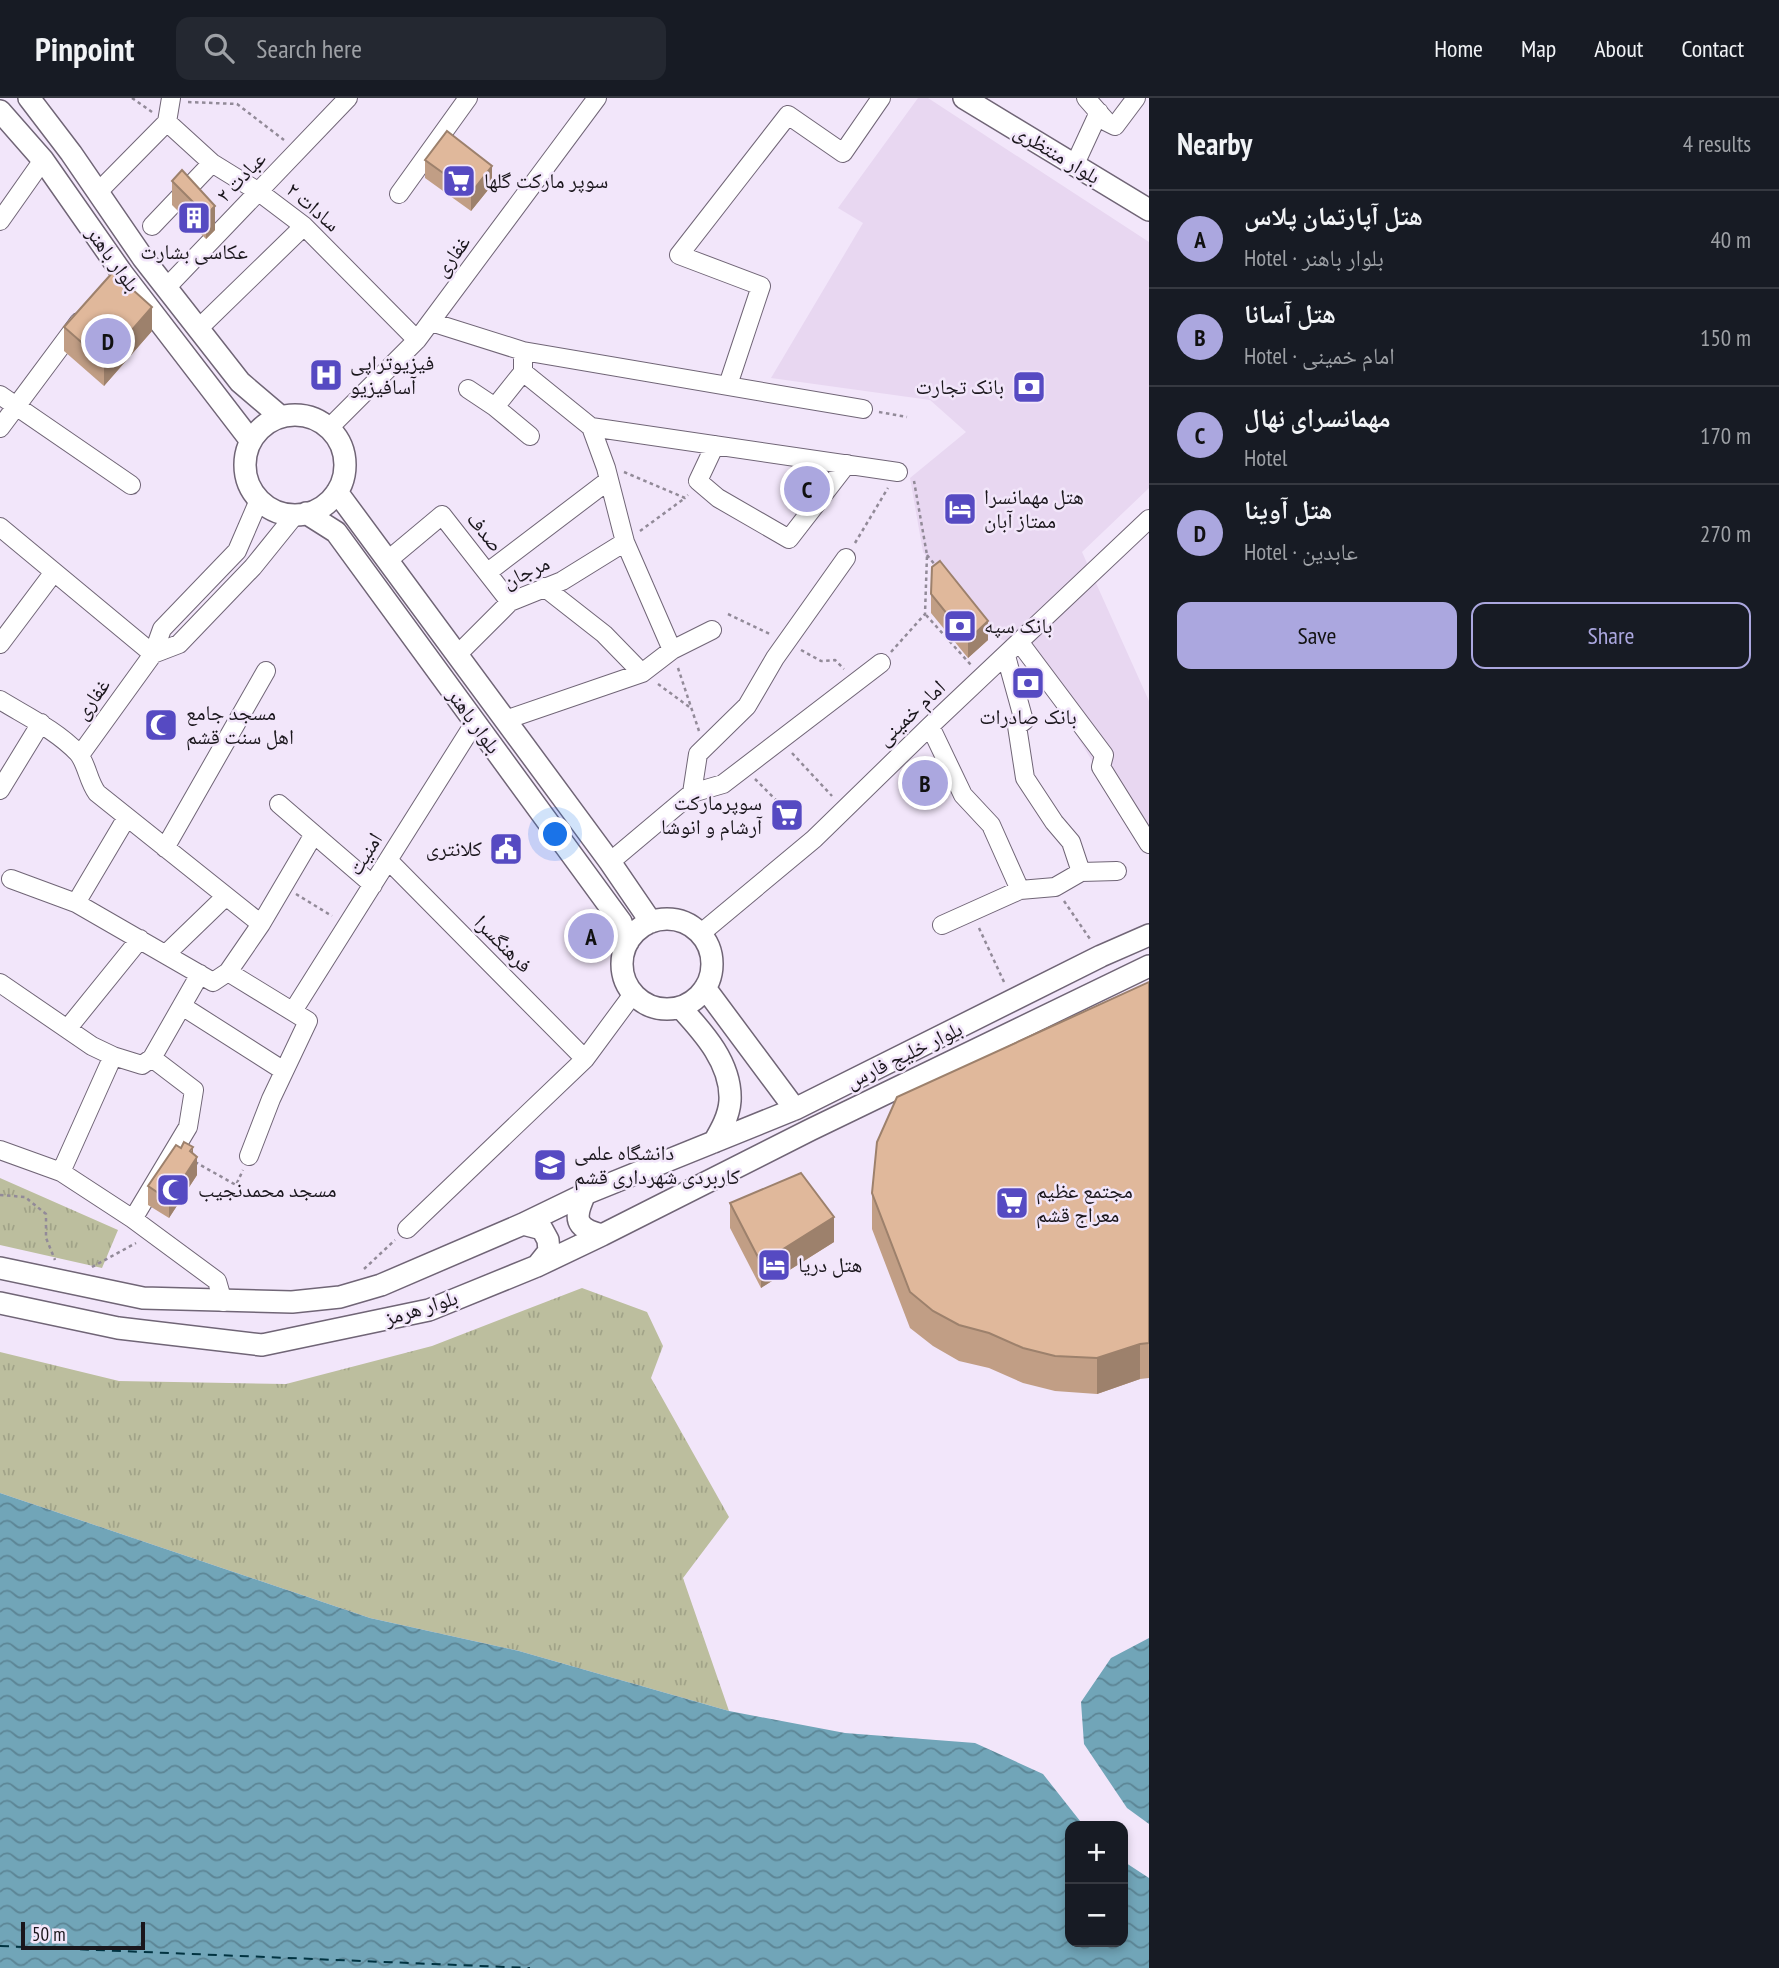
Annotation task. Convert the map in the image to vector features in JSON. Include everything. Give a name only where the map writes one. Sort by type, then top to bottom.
[{"type":"main road","name":"بلوار منتظری","points":[[964,98],[1149,210]]},
{"type":"main road","name":"بلوار باهنر","points":[[32,99],[143,258],[198,329],[240,382],[281,417]]},
{"type":"main road","name":"بلوار باهنر","points":[[3,120],[43,160],[118,277],[251,441]]},
{"type":"main road","points":[[306,416],[319,420],[329,428],[341,445],[345,466],[342,479],[337,492],[318,509],[300,514],[282,513],[259,500],[247,478],[246,452],[251,441],[259,430],[281,417],[306,416]]},
{"type":"main road","name":"بلوار باهنر","points":[[337,492],[610,862],[651,922]]},
{"type":"main road","name":"بلوار باهنر","points":[[300,514],[336,532],[621,922],[628,942]]},
{"type":"main road","points":[[678,920],[700,934],[710,954],[712,965],[705,988],[690,1003],[667,1009],[654,1007],[643,1002],[626,985],[622,963],[628,942],[638,929],[651,922],[678,920]]},
{"type":"main road","name":"بلوار خلیج فارس","points":[[714,1142],[795,1109],[1101,956],[1149,935]]},
{"type":"main road","name":"بلوار خلیج فارس","points":[[810,1130],[1149,966]]},
{"type":"main road","points":[[705,988],[795,1109]]},
{"type":"main road","points":[[680,1007],[705,1034],[727,1074],[730,1102],[724,1123],[714,1142]]},
{"type":"main road","name":"بلوار هرمز","points":[[0,1303],[118,1328],[262,1345],[429,1310],[537,1266],[810,1130]]},
{"type":"main road","name":"بلوار هرمز","points":[[0,1268],[143,1298],[292,1302],[340,1297],[381,1284],[523,1224],[585,1194],[714,1142]]},
{"type":"main road","points":[[585,1194],[577,1211],[579,1223],[589,1231],[602,1235]]},
{"type":"main road","points":[[523,1224],[542,1229],[548,1240],[549,1251],[537,1266]]},
{"type":"street","points":[[399,194],[468,98]]},
{"type":"street","name":"غفاری","points":[[329,428],[417,340],[597,98]]},
{"type":"street","points":[[728,386],[761,286],[679,255],[788,115],[843,153],[881,98]]},
{"type":"street","points":[[1086,98],[1107,122],[1115,126],[1136,98]]},
{"type":"street","points":[[98,192],[167,122],[171,100]]},
{"type":"street","name":"عبادت ۲","points":[[166,288],[212,228],[259,191],[338,102]]},
{"type":"street","points":[[1075,164],[1099,112]]},
{"type":"street","name":"سادات ۲","points":[[167,122],[212,163],[259,191],[304,226],[417,340]]},
{"type":"street","points":[[0,220],[43,160]]},
{"type":"street","points":[[152,226],[186,199],[212,163]]},
{"type":"street","points":[[198,329],[304,226]]},
{"type":"street","points":[[118,277],[143,258]]},
{"type":"street","points":[[0,428],[66,337],[90,309]]},
{"type":"street","points":[[431,322],[523,351],[863,409]]},
{"type":"street","points":[[495,407],[523,372],[523,351]]},
{"type":"street","points":[[523,372],[591,427],[898,471]]},
{"type":"street","points":[[468,389],[530,436]]},
{"type":"street","points":[[0,395],[131,485]]},
{"type":"street","points":[[591,427],[607,472],[625,542],[672,650]]},
{"type":"street","points":[[715,445],[698,481],[719,498],[789,539],[847,464]]},
{"type":"street","points":[[488,572],[607,472]]},
{"type":"street","name":"غفاری","points":[[80,755],[153,654],[162,629],[237,551],[259,500]]},
{"type":"street","points":[[0,527],[153,654],[178,644],[300,514]]},
{"type":"street","name":"صدف","points":[[387,561],[442,515],[510,602]]},
{"type":"street","name":"امام خمینی","points":[[700,934],[814,839],[1149,519]]},
{"type":"street","name":"مرجان","points":[[457,655],[510,602],[562,581],[625,542]]},
{"type":"street","points":[[692,793],[698,754],[747,706],[775,658],[846,558]]},
{"type":"street","points":[[0,644],[54,572]]},
{"type":"street","points":[[544,587],[604,634],[642,673]]},
{"type":"street","points":[[505,720],[642,673],[672,650],[712,630]]},
{"type":"street","points":[[1020,643],[1104,755],[1101,767],[1149,844]]},
{"type":"street","points":[[1006,656],[1024,721],[1017,726],[1025,778],[1054,822],[1071,842],[1081,872]]},
{"type":"street","points":[[610,862],[692,793],[723,785],[779,739],[881,663]]},
{"type":"street","points":[[165,848],[266,671]]},
{"type":"street","points":[[0,700],[41,723],[80,755],[91,785],[97,793],[261,924]]},
{"type":"street","name":"امنیت","points":[[293,1011],[475,722]]},
{"type":"street","points":[[0,790],[41,723]]},
{"type":"street","points":[[930,726],[963,795],[991,825],[1020,890]]},
{"type":"street","points":[[279,804],[373,885]]},
{"type":"street","points":[[76,903],[127,817]]},
{"type":"street","points":[[11,879],[76,903],[213,982],[228,972],[261,924],[314,834]]},
{"type":"street","name":"فرهنگسرا","points":[[388,860],[584,1059]]},
{"type":"street","points":[[942,925],[1020,890],[1055,887],[1081,872],[1117,871]]},
{"type":"street","points":[[166,954],[225,897]]},
{"type":"street","points":[[68,1028],[140,939]]},
{"type":"street","points":[[228,972],[308,1021],[249,1156]]},
{"type":"street","points":[[0,983],[92,1046],[142,1065],[152,1058],[200,974]]},
{"type":"street","points":[[407,1229],[584,1059],[633,994]]},
{"type":"street","points":[[182,1006],[284,1071]]},
{"type":"street","points":[[61,1172],[113,1056]]},
{"type":"street","points":[[134,1219],[188,1127],[194,1090],[152,1058]]},
{"type":"street","points":[[0,1150],[61,1172],[134,1219],[217,1281],[223,1302]]},
{"type":"path","points":[[132,98],[167,122]]},
{"type":"path","points":[[171,100],[237,104],[298,150]]},
{"type":"path","points":[[863,409],[907,417]]},
{"type":"path","points":[[846,558],[898,471],[914,481],[927,555],[925,614],[881,663]]},
{"type":"path","points":[[607,472],[685,498]]},
{"type":"path","points":[[625,542],[685,498],[698,481]]},
{"type":"path","points":[[927,555],[943,576]]},
{"type":"path","points":[[925,614],[983,677]]},
{"type":"path","points":[[672,650],[704,747]]},
{"type":"path","points":[[642,673],[692,709]]},
{"type":"path","points":[[779,739],[844,809]]},
{"type":"path","points":[[744,767],[814,839]]},
{"type":"path","points":[[284,886],[347,925]]},
{"type":"path","points":[[1055,887],[1101,956]]},
{"type":"path","points":[[972,912],[1013,1001]]},
{"type":"path","points":[[174,1150],[236,1185],[249,1156]]},
{"type":"path","points":[[0,1195],[25,1197],[46,1214],[46,1238],[58,1268]]},
{"type":"path","points":[[361,1272],[407,1229]]},
{"type":"path","points":[[89,1269],[154,1233]]},
{"type":"shaded area","points":[[918,98],[928,98],[1149,242],[1149,488],[1082,552],[1149,701],[1149,854],[1022,646],[994,637],[923,552],[910,478],[966,432],[930,400],[771,378],[863,223],[838,208]]},
{"type":"green space","points":[[0,1178],[118,1230],[102,1268],[0,1245]]},
{"type":"green space","points":[[582,1288],[647,1312],[663,1346],[651,1378],[729,1517],[683,1578],[729,1711],[519,1651],[370,1618],[0,1493],[0,1352],[119,1381],[286,1384],[432,1346]]},
{"type":"water","points":[[0,1493],[370,1618],[519,1651],[729,1711],[845,1733],[975,1743],[1043,1774],[1080,1821],[1065,1821],[1065,1947],[1128,1947],[1128,1864],[1149,1878],[1149,1968],[0,1968]]},
{"type":"water","points":[[1149,1638],[1149,1824],[1127,1808],[1084,1744],[1081,1702],[1111,1658]]},
{"type":"building","points":[[447,131],[492,166],[471,193],[425,160]]},
{"type":"building","points":[[182,170],[215,206],[206,215],[172,181]]},
{"type":"building","points":[[113,272],[152,307],[104,362],[64,327]]},
{"type":"building","points":[[940,561],[988,621],[968,640],[931,594],[932,567]]},
{"type":"building","name":"مجتمع عظیم معراج قشم","points":[[1149,982],[1149,1343],[1097,1358],[1055,1356],[1023,1348],[989,1333],[959,1325],[933,1311],[910,1292],[872,1193],[877,1142],[897,1097]]},
{"type":"building","points":[[184,1142],[193,1147],[190,1151],[197,1157],[169,1200],[148,1186],[176,1145],[181,1148]]},
{"type":"building","points":[[801,1173],[834,1217],[761,1263],[730,1203]]},
{"type":"ferry route","points":[[0,1946],[530,1968]]},
{"type":"place","name":"سوپر مارکت گلها","points":[[459,181]]},
{"type":"place","name":"عکاسی بشارت","points":[[194,218]]},
{"type":"place","name":"هتل آوینا","points":[[108,341]]},
{"type":"place","name":"فیزیوتراپی آسافیزیو","points":[[326,375]]},
{"type":"place","name":"بانک تجارت","points":[[1029,387]]},
{"type":"place","name":"مهمانسرای نهال","points":[[807,489]]},
{"type":"place","name":"هتل مهمانسرا ممتاز آبان","points":[[960,509]]},
{"type":"place","name":"بانک سپه","points":[[960,626]]},
{"type":"place","name":"بانک صادرات","points":[[1028,683]]},
{"type":"place","name":"مسجد جامع اهل سنت قشم","points":[[161,725]]},
{"type":"place","name":"هتل آسانا","points":[[925,783]]},
{"type":"place","name":"سوپرمارکت آرشام و انوشا","points":[[787,815]]},
{"type":"place","name":"کلانتری","points":[[506,849]]},
{"type":"place","name":"هتل آپارتمان پلاس","points":[[591,936]]},
{"type":"place","name":"دانشگاه علمی کاربردی شهرداری قشم","points":[[550,1165]]},
{"type":"place","name":"مسجد محمدنجیب","points":[[173,1190]]},
{"type":"place","name":"مجتمع عظیم معراج قشم","points":[[1012,1203]]},
{"type":"place","name":"هتل دریا","points":[[774,1265]]}]
